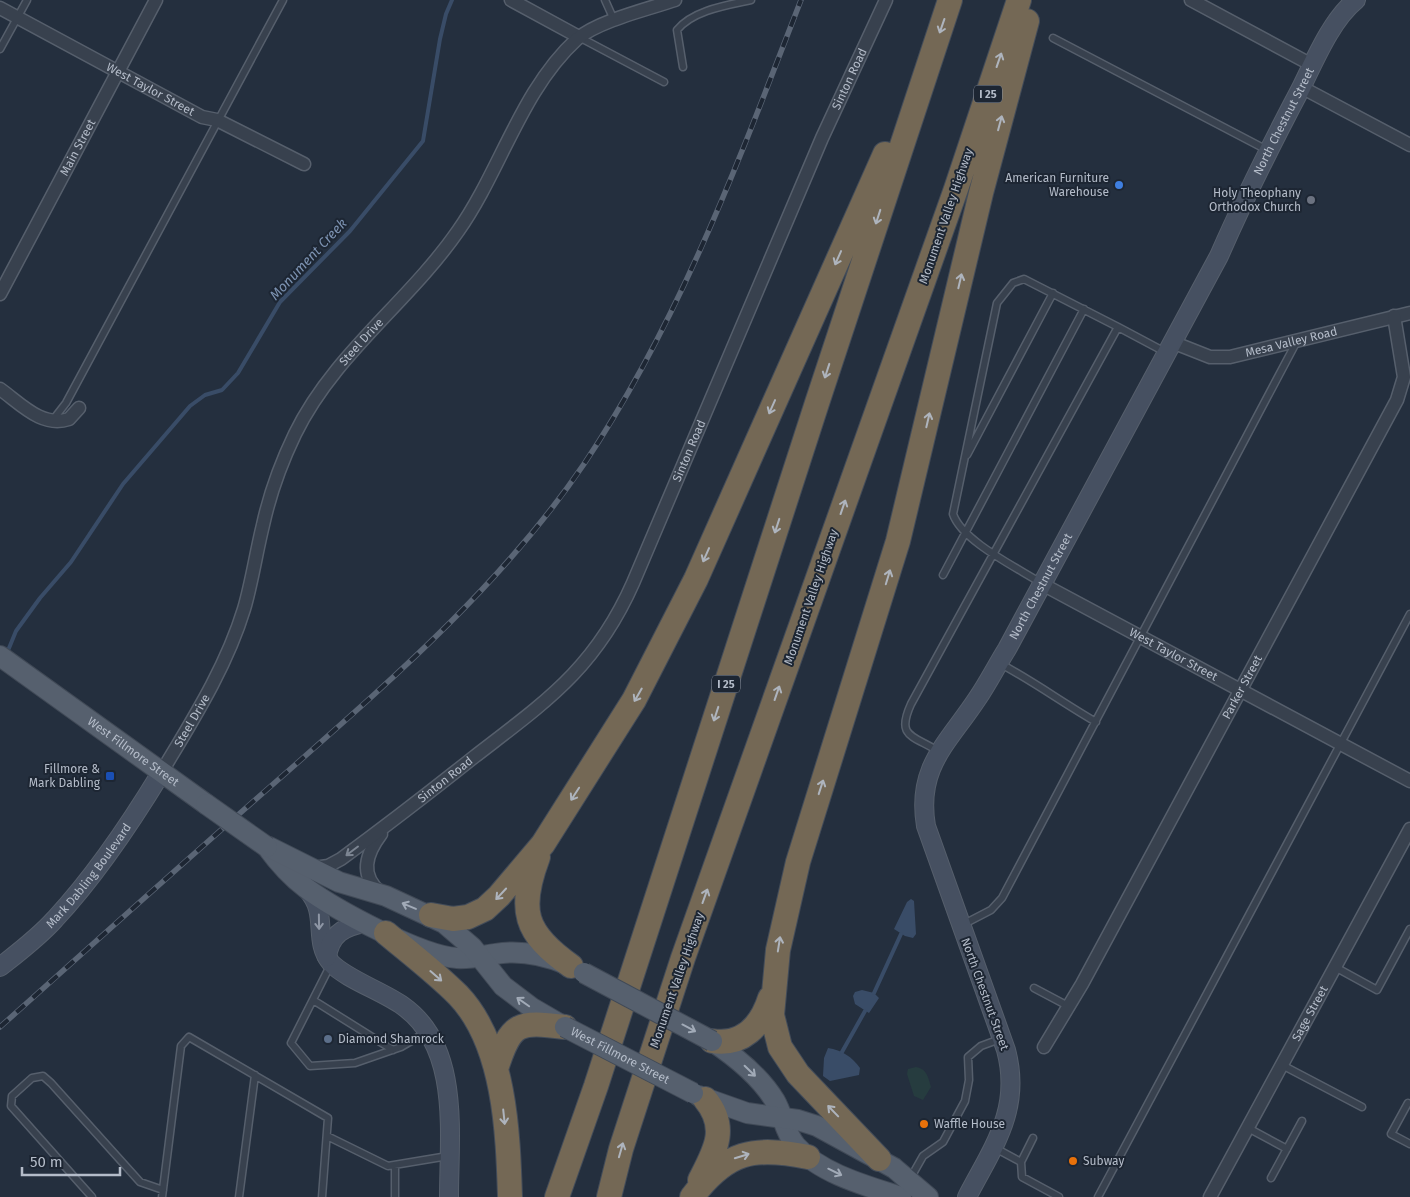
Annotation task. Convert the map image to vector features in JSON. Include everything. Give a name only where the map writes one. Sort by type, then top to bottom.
[{"type":"highway","name":"I 25","points":[[557,1197],[599,1076],[950,0]]},
{"type":"highway","name":"Monument Valley Highway","points":[[609,1197],[621,1149],[683,958],[956,189],[1020,0]]},
{"type":"highway","points":[[879,1158],[798,1074],[785,1057],[773,1027],[772,992],[779,941],[790,890],[898,541],[981,194],[1032,0]]},
{"type":"highway","points":[[431,915],[461,918],[485,909],[506,889],[544,844],[634,700],[674,624],[933,53]]},
{"type":"highway","points":[[544,844],[529,884],[527,902],[529,918],[536,935],[544,945],[577,969]]},
{"type":"highway","points":[[386,933],[459,996],[474,1015],[483,1033],[496,1069],[502,1102],[510,1197]]},
{"type":"highway","points":[[712,1041],[732,1041],[749,1033],[762,1017],[772,992]]},
{"type":"highway","points":[[496,1069],[506,1040],[519,1028],[534,1024],[565,1027]]},
{"type":"highway","points":[[691,1197],[714,1152],[718,1137],[717,1119],[699,1096]]},
{"type":"highway","points":[[691,1197],[714,1170],[742,1156],[772,1152],[808,1157]]},
{"type":"main road","name":"North Chestnut Street","points":[[967,1197],[994,1147],[1006,1118],[1012,1093],[1010,1066],[1002,1038],[960,926],[933,848],[924,813],[926,788],[938,751],[978,698],[999,663],[1219,256],[1241,204],[1312,65],[1343,13],[1356,0]]},
{"type":"main road","name":"West Fillmore Street","points":[[0,656],[267,847],[351,886],[386,896],[431,915],[466,940],[494,977],[532,1008],[699,1096],[747,1113],[783,1118],[817,1126],[879,1158],[906,1188]]},
{"type":"main road","name":"Mark Dabling Boulevard","points":[[0,967],[54,920],[75,896],[113,845],[161,773]]},
{"type":"main road","name":"West Fillmore Street","points":[[267,847],[283,867],[307,889],[365,923],[443,956],[465,959],[503,953],[523,953],[548,958],[577,969],[712,1041],[759,1080],[775,1102],[792,1140],[808,1157],[846,1177],[906,1188],[928,1197]]},
{"type":"main road","points":[[307,889],[318,908],[321,941],[329,960],[403,1006],[429,1031],[438,1049],[444,1070],[449,1156],[449,1197]]},
{"type":"main road","points":[[329,960],[330,943],[336,935],[351,926],[365,923]]},
{"type":"street","name":"Main Street","points":[[0,294],[156,0]]},
{"type":"street","points":[[511,0],[580,37]]},
{"type":"street","name":"Steel Drive","points":[[161,773],[214,680],[233,640],[244,607],[272,490],[306,412],[333,373],[429,268],[454,237],[473,208],[549,70],[580,37],[614,20],[675,0]]},
{"type":"street","name":"Sinton Road","points":[[312,868],[322,868],[335,863],[556,693],[584,664],[612,625],[633,584],[822,138],[886,0]]},
{"type":"street","points":[[1191,0],[1312,65]]},
{"type":"street","name":"West Taylor Street","points":[[0,8],[202,117],[217,120],[304,164]]},
{"type":"street","points":[[1301,88],[1410,145]]},
{"type":"street","name":"Mesa Valley Road","points":[[1170,348],[1220,357],[1410,313]]},
{"type":"street","name":"Parker Street","points":[[1044,1048],[1399,394],[1404,377],[1394,316]]},
{"type":"street","points":[[0,389],[39,417],[51,422],[69,419],[79,408]]},
{"type":"street","name":"West Taylor Street","points":[[1042,584],[1410,781]]},
{"type":"street","name":"Sinton Road","points":[[386,896],[370,882],[366,864],[373,846],[388,824]]},
{"type":"street","name":"Sage Street","points":[[1210,1197],[1410,829]]},
{"type":"lane","points":[[0,49],[26,0]]},
{"type":"lane","points":[[51,422],[66,403],[283,0]]},
{"type":"lane","points":[[606,0],[614,20]]},
{"type":"lane","points":[[683,67],[677,30],[683,23],[717,8],[751,0]]},
{"type":"lane","points":[[580,37],[664,82]]},
{"type":"lane","points":[[1053,38],[1268,151]]},
{"type":"lane","points":[[1042,584],[965,533],[958,526],[953,514],[1000,297],[1013,283],[1024,279],[1053,292],[1118,327],[1170,348]]},
{"type":"lane","points":[[963,463],[1053,292]]},
{"type":"lane","points":[[943,575],[1084,309]]},
{"type":"lane","points":[[938,751],[908,732],[904,724],[905,718],[1118,327]]},
{"type":"lane","points":[[960,926],[991,910],[1002,898],[1298,340]]},
{"type":"lane","points":[[1098,1197],[1410,614]]},
{"type":"lane","points":[[999,663],[1038,684],[1096,722]]},
{"type":"lane","points":[[1335,967],[1377,990],[1410,929]]},
{"type":"lane","points":[[329,960],[313,1000],[292,1043],[310,1066],[354,1063],[393,1050],[429,1031]]},
{"type":"lane","points":[[1034,988],[1068,1006]]},
{"type":"lane","points":[[313,1000],[393,1050]]},
{"type":"lane","points":[[92,1197],[11,1106],[12,1096],[32,1078],[43,1076],[140,1182],[162,1193],[181,1046],[189,1037],[328,1118],[322,1197]]},
{"type":"lane","points":[[906,1188],[923,1156],[943,1142],[965,1101],[970,1080],[968,1057],[981,1046],[1002,1038]]},
{"type":"lane","points":[[1282,1065],[1362,1107]]},
{"type":"lane","points":[[239,1197],[255,1075]]},
{"type":"lane","points":[[1409,1102],[1392,1134],[1410,1144]]},
{"type":"lane","points":[[1271,1178],[1302,1121]]},
{"type":"lane","points":[[1248,1128],[1287,1149]]},
{"type":"lane","points":[[327,1136],[388,1166],[449,1156]]},
{"type":"lane","points":[[1032,1138],[1021,1162],[1022,1177],[1059,1197]]},
{"type":"lane","points":[[994,1147],[1021,1162]]},
{"type":"lane","points":[[395,1165],[395,1197]]},
{"type":"green space","points":[[916,1067],[925,1072],[931,1087],[923,1100],[914,1096],[907,1074],[908,1069]]},
{"type":"water","points":[[911,899],[914,901],[916,934],[913,938],[905,936],[894,929],[907,902]]},
{"type":"water","points":[[862,990],[874,993],[879,998],[869,1013],[855,1004],[853,996],[855,992]]},
{"type":"water","points":[[828,1048],[838,1050],[850,1057],[860,1068],[859,1075],[830,1081],[823,1076],[824,1058]]},
{"type":"waterway","name":"Monument Creek","points":[[7,653],[16,631],[40,598],[71,562],[123,484],[190,406],[205,395],[222,390],[238,373],[280,302],[350,231],[423,141],[440,39],[446,14],[452,0]]},
{"type":"waterway","points":[[874,993],[901,934]]},
{"type":"waterway","points":[[842,1052],[865,1011]]},
{"type":"railway","points":[[0,1027],[402,669],[480,592],[552,509],[584,464],[618,410],[650,354],[678,297],[730,179],[801,0]]},
{"type":"place","name":"American Furniture Warehouse","points":[[1119,185]]},
{"type":"place","name":"Holy Theophany Orthodox Church","points":[[1311,200]]},
{"type":"place","name":"Fillmore & Mark Dabling","points":[[110,776]]},
{"type":"place","name":"Diamond Shamrock","points":[[328,1039]]},
{"type":"place","name":"Waffle House","points":[[924,1124]]},
{"type":"place","name":"Subway","points":[[1073,1161]]}]
